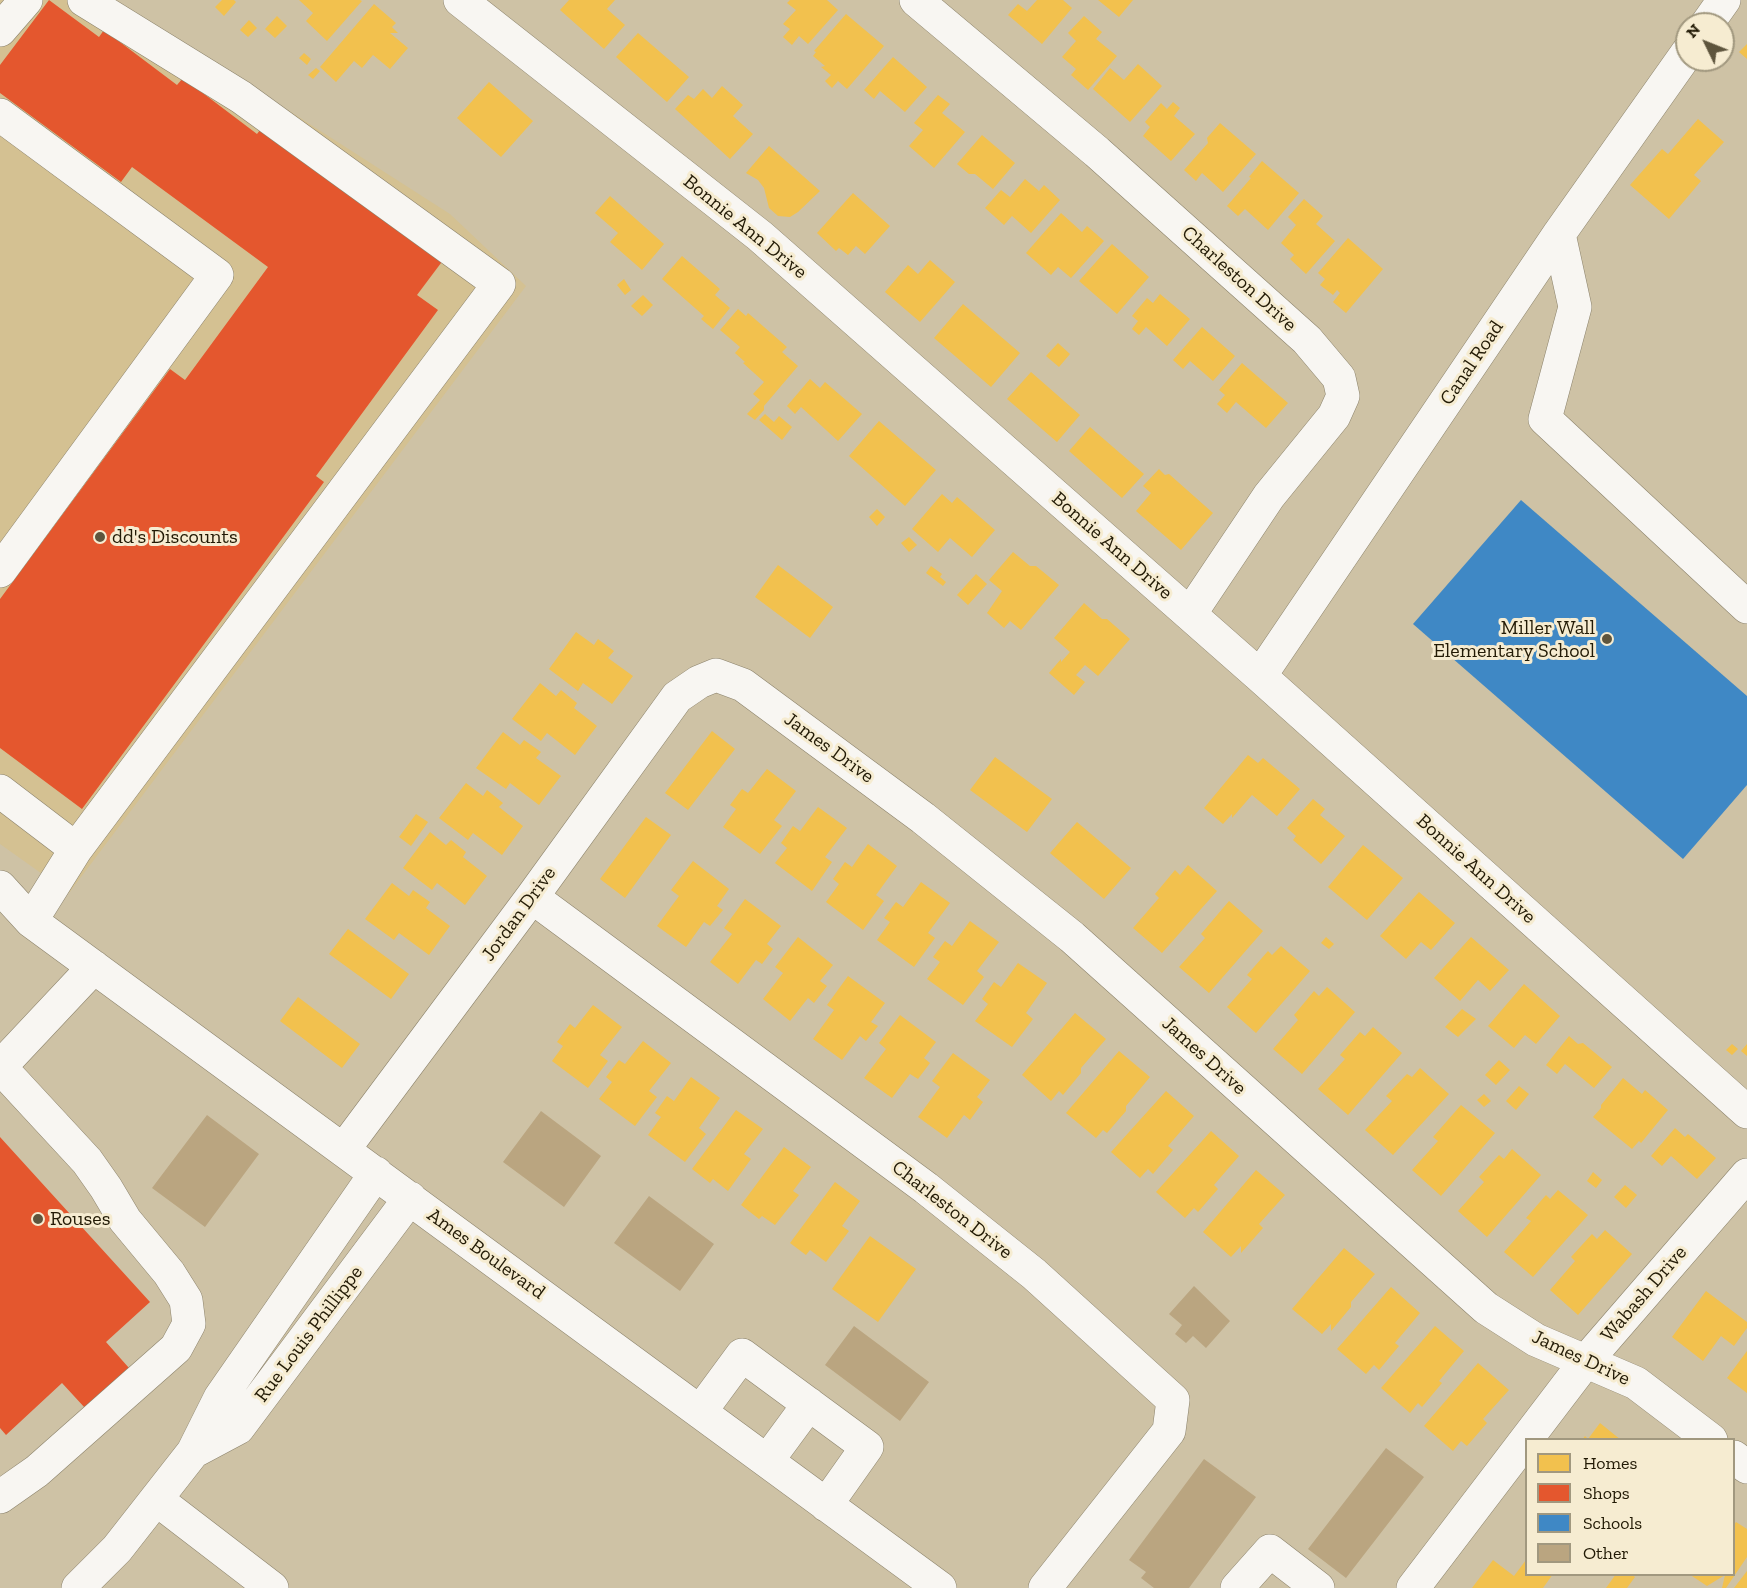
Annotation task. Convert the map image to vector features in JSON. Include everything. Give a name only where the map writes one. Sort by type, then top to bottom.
[{"type":"street","points":[[0,30],[26,0]]},
{"type":"street","points":[[31,921],[76,849],[499,284],[241,97],[84,0]]},
{"type":"street","name":"Bonnie Ann Drive","points":[[460,0],[495,10],[760,236],[1260,676],[1747,1112]]},
{"type":"street","name":"Charleston Drive","points":[[916,0],[1097,152],[1220,261],[1307,340],[1339,378],[1343,396],[1334,416],[1269,496],[1190,614]]},
{"type":"street","name":"Canal Road","points":[[1260,676],[1559,234],[1675,70]]},
{"type":"street","points":[[0,114],[217,275],[0,571]]},
{"type":"street","points":[[1559,234],[1575,307],[1545,419],[1747,607]]},
{"type":"street","name":"James Drive","points":[[699,682],[716,675],[743,686],[923,818],[1072,937],[1486,1308],[1536,1340],[1636,1383],[1708,1438]]},
{"type":"street","name":"Jordan Drive","points":[[344,1149],[677,698],[699,682]]},
{"type":"street","points":[[0,791],[76,849]]},
{"type":"street","name":"Ames Boulevard","points":[[0,887],[31,921],[940,1588]]},
{"type":"street","name":"Charleston Drive","points":[[532,897],[944,1202],[1034,1274],[1173,1400],[1169,1431],[1057,1584]]},
{"type":"street","name":"Ames Boulevard","points":[[0,910],[31,921]]},
{"type":"street","points":[[0,1497],[37,1471],[176,1348],[189,1324],[186,1300],[169,1273],[125,1220],[87,1161],[2,1062],[94,967]]},
{"type":"street","name":"Rue Louis Phillippe","points":[[78,1588],[117,1549],[193,1452],[220,1398],[376,1173]]},
{"type":"street","name":"Wabash Drive","points":[[1527,1438],[1586,1360],[1747,1175]]},
{"type":"street","name":"Rue Louis Phillippe","points":[[193,1452],[238,1428],[410,1198]]},
{"type":"street","points":[[700,1412],[742,1355],[809,1404],[867,1448],[826,1505]]},
{"type":"street","points":[[768,1461],[809,1404]]},
{"type":"street","name":"Wabash Drive","points":[[1413,1588],[1525,1440]]},
{"type":"street","points":[[1735,1458],[1747,1467]]},
{"type":"street","points":[[156,1499],[272,1588]]},
{"type":"street","points":[[1237,1588],[1270,1551],[1318,1588]]},
{"type":"shaded area","points":[[0,0],[116,0],[450,214],[526,286],[69,893],[0,844]]},
{"type":"building: Homes","points":[[222,0],[236,2],[224,16],[215,7]]},
{"type":"building: Homes","points":[[299,0],[362,1],[327,41],[306,21],[313,13]]},
{"type":"building: Homes","points":[[569,0],[615,0],[607,9],[625,25],[604,49],[560,10]]},
{"type":"building: Homes","points":[[790,0],[827,0],[838,10],[808,44],[799,36],[792,45],[783,37],[790,29],[783,24],[796,10],[787,3]]},
{"type":"building: Homes","points":[[1037,0],[1063,0],[1072,8],[1042,44],[1008,15],[1018,4],[1027,11]]},
{"type":"building: Homes","points":[[1098,0],[1133,0],[1119,17]]},
{"type":"building: Homes","points":[[374,4],[396,23],[392,27],[398,33],[390,33],[408,48],[390,69],[373,55],[362,68],[354,61],[336,82],[320,67]]},
{"type":"building: Homes","points":[[846,14],[884,46],[847,89],[838,81],[832,88],[825,81],[831,75],[821,67],[825,66],[813,56],[816,52],[814,51]]},
{"type":"building: Homes","points":[[277,16],[287,26],[275,38],[265,29]]},
{"type":"building: Homes","points":[[1084,16],[1102,32],[1096,39],[1117,56],[1088,90],[1071,75],[1076,69],[1062,57],[1076,41],[1068,33]]},
{"type":"building: Homes","points":[[249,20],[257,28],[248,37],[240,30]]},
{"type":"building: Homes","points":[[638,33],[689,77],[667,102],[616,57]]},
{"type":"building: Homes","points":[[1747,44],[1747,59],[1739,52]]},
{"type":"building: Homes","points":[[304,53],[311,59],[307,65],[299,58]]},
{"type":"building: Homes","points":[[893,57],[927,87],[905,112],[880,91],[874,99],[864,90]]},
{"type":"building: Homes","points":[[1138,64],[1162,86],[1130,122],[1093,89],[1110,68],[1124,80]]},
{"type":"building: Homes","points":[[316,68],[320,71],[313,79],[308,75]]},
{"type":"building: Homes","points":[[489,82],[533,121],[501,157],[457,118]]},
{"type":"building: Homes","points":[[722,86],[743,105],[733,116],[753,134],[730,159],[675,109],[688,95],[694,99],[703,89],[712,98]]},
{"type":"building: Homes","points":[[938,95],[950,104],[942,113],[965,132],[934,168],[909,146],[923,130],[914,123]]},
{"type":"building: Homes","points":[[1173,102],[1180,108],[1174,116],[1195,134],[1171,161],[1143,136],[1150,127],[1145,122],[1161,103],[1167,109]]},
{"type":"building: Homes","points":[[1698,119],[1724,142],[1694,175],[1701,181],[1669,219],[1630,185],[1662,149],[1668,154]]},
{"type":"building: Homes","points":[[1220,123],[1256,154],[1223,192],[1202,173],[1196,181],[1184,170],[1208,143],[1207,138]]},
{"type":"building: Homes","points":[[982,135],[1015,163],[993,189],[975,174],[969,174],[957,164]]},
{"type":"building: Homes","points":[[769,146],[820,191],[790,217],[778,216],[769,208],[764,188],[758,180],[746,173]]},
{"type":"building: Homes","points":[[1262,161],[1299,193],[1268,230],[1245,209],[1238,216],[1227,206]]},
{"type":"building: Homes","points":[[1025,179],[1039,191],[1044,185],[1060,200],[1031,233],[1012,216],[1004,225],[985,208],[1001,190],[1010,197]]},
{"type":"building: Homes","points":[[853,193],[890,226],[865,254],[856,246],[848,255],[839,248],[836,251],[817,233]]},
{"type":"building: Homes","points":[[610,196],[664,244],[642,270],[610,242],[618,233],[595,213]]},
{"type":"building: Homes","points":[[1304,199],[1323,216],[1316,224],[1335,241],[1306,274],[1290,259],[1294,255],[1281,243],[1296,225],[1288,217]]},
{"type":"building: Homes","points":[[1061,213],[1082,232],[1087,226],[1104,241],[1071,278],[1058,267],[1051,275],[1026,253]]},
{"type":"building: Homes","points":[[1348,238],[1383,269],[1346,313],[1333,302],[1340,293],[1337,290],[1333,295],[1320,285],[1325,279],[1318,273]]},
{"type":"building: Homes","points":[[1112,244],[1149,277],[1117,314],[1079,281]]},
{"type":"building: Homes","points":[[682,256],[720,289],[715,295],[730,308],[713,329],[701,319],[704,316],[662,279]]},
{"type":"building: Homes","points":[[930,260],[955,282],[920,322],[885,292],[908,265],[918,274]]},
{"type":"building: Homes","points":[[624,279],[631,290],[625,295],[617,285]]},
{"type":"building: Homes","points":[[1160,294],[1190,319],[1167,346],[1146,327],[1139,335],[1132,329],[1138,321],[1132,316],[1147,298],[1153,303]]},
{"type":"building: Homes","points":[[643,295],[653,305],[642,316],[631,306]]},
{"type":"building: Homes","points":[[963,304],[1020,353],[991,387],[934,338]]},
{"type":"building: Homes","points":[[738,309],[746,316],[748,313],[787,347],[782,352],[798,366],[755,420],[747,414],[760,400],[753,394],[764,382],[735,353],[740,347],[720,330]]},
{"type":"building: Homes","points":[[1202,327],[1235,356],[1213,381],[1190,361],[1183,369],[1173,360]]},
{"type":"building: Homes","points":[[1058,343],[1070,354],[1059,367],[1046,356]]},
{"type":"building: Homes","points":[[1242,363],[1288,403],[1266,428],[1236,402],[1227,413],[1217,404],[1225,395],[1219,390]]},
{"type":"building: Homes","points":[[1031,372],[1080,415],[1057,442],[1007,399]]},
{"type":"building: Homes","points":[[810,379],[820,388],[825,382],[862,414],[838,441],[801,407],[795,414],[787,406]]},
{"type":"building: Homes","points":[[765,414],[774,422],[779,416],[792,427],[782,440],[759,420]]},
{"type":"building: Homes","points":[[879,421],[936,470],[905,506],[849,456]]},
{"type":"building: Homes","points":[[1090,427],[1144,474],[1122,498],[1069,451]]},
{"type":"building: Homes","points":[[1159,469],[1165,475],[1169,474],[1213,513],[1181,550],[1136,511],[1151,493],[1143,486]]},
{"type":"building: Homes","points":[[942,494],[952,503],[957,497],[995,530],[972,557],[950,538],[938,552],[912,529]]},
{"type":"building: Homes","points":[[877,509],[885,517],[877,526],[869,517]]},
{"type":"building: Homes","points":[[909,537],[917,545],[909,552],[901,543]]},
{"type":"building: Homes","points":[[1013,552],[1030,566],[1036,566],[1059,585],[1021,630],[1010,621],[1004,628],[987,613],[1002,591],[989,580]]},
{"type":"building: Homes","points":[[778,565],[833,607],[810,638],[755,597]]},
{"type":"building: Homes","points":[[931,566],[942,574],[940,577],[946,582],[943,586],[926,573]]},
{"type":"building: Homes","points":[[976,574],[987,584],[968,605],[957,595]]},
{"type":"building: Homes","points":[[1084,603],[1130,639],[1098,676],[1085,665],[1076,675],[1085,682],[1074,695],[1049,673],[1070,652],[1054,638]]},
{"type":"building: Homes","points":[[576,632],[594,645],[598,639],[614,651],[608,658],[633,676],[612,704],[583,683],[578,691],[549,669]]},
{"type":"building: Homes","points":[[540,683],[556,696],[561,690],[577,703],[574,708],[597,726],[575,755],[547,733],[541,741],[512,719]]},
{"type":"building: Homes","points":[[712,731],[735,749],[688,810],[665,793]]},
{"type":"building: Homes","points":[[503,732],[520,745],[524,740],[541,752],[536,758],[561,776],[539,805],[510,783],[506,789],[476,768]]},
{"type":"building: Homes","points":[[1248,755],[1258,763],[1263,758],[1300,789],[1277,816],[1252,795],[1232,818],[1232,814],[1223,824],[1204,808]]},
{"type":"building: Homes","points":[[995,757],[1052,799],[1027,832],[970,790]]},
{"type":"building: Homes","points":[[767,769],[796,791],[774,820],[782,826],[760,854],[723,827],[736,809],[730,805],[742,789],[748,793]]},
{"type":"building: Homes","points":[[466,783],[483,796],[487,790],[503,803],[499,807],[523,826],[502,855],[473,833],[468,840],[439,818]]},
{"type":"building: Homes","points":[[1313,799],[1325,809],[1320,815],[1345,836],[1321,864],[1293,840],[1296,836],[1287,828]]},
{"type":"building: Homes","points":[[818,807],[847,828],[825,857],[832,862],[812,891],[775,863],[787,848],[781,843],[793,826],[800,831]]},
{"type":"building: Homes","points":[[416,814],[428,822],[411,846],[399,837]]},
{"type":"building: Homes","points":[[646,817],[671,835],[625,898],[600,879]]},
{"type":"building: Homes","points":[[1077,822],[1131,868],[1104,899],[1050,853]]},
{"type":"building: Homes","points":[[430,832],[446,845],[451,840],[466,852],[463,857],[487,876],[465,905],[437,883],[432,890],[403,868]]},
{"type":"building: Homes","points":[[868,844],[897,866],[876,895],[884,901],[863,930],[826,902],[839,884],[833,879],[845,862],[852,867]]},
{"type":"building: Homes","points":[[1363,845],[1403,878],[1367,920],[1328,887]]},
{"type":"building: Homes","points":[[693,861],[729,889],[717,906],[723,910],[710,926],[704,922],[686,947],[657,926],[679,896],[671,890]]},
{"type":"building: Homes","points":[[1188,865],[1217,891],[1162,953],[1133,928],[1159,898],[1155,894],[1175,870],[1180,875]]},
{"type":"building: Homes","points":[[921,882],[950,903],[928,933],[935,938],[914,967],[877,940],[890,922],[884,918],[896,902],[903,907]]},
{"type":"building: Homes","points":[[392,883],[409,896],[413,890],[430,902],[426,908],[450,926],[429,955],[399,933],[394,940],[365,919]]},
{"type":"building: Homes","points":[[1419,892],[1455,923],[1431,950],[1421,942],[1406,959],[1380,936]]},
{"type":"building: Homes","points":[[745,899],[781,926],[767,944],[773,949],[762,964],[756,960],[738,984],[710,962],[732,934],[724,928]]},
{"type":"building: Homes","points":[[1229,901],[1263,931],[1209,993],[1179,967],[1205,938],[1201,934]]},
{"type":"building: Homes","points":[[970,921],[999,942],[977,971],[984,977],[963,1005],[927,979],[940,962],[933,957],[945,941],[952,946]]},
{"type":"building: Homes","points":[[348,929],[409,974],[391,999],[329,954]]},
{"type":"building: Homes","points":[[798,937],[833,965],[820,981],[827,986],[814,1003],[808,998],[790,1021],[763,999],[783,973],[775,967]]},
{"type":"building: Homes","points":[[1326,937],[1334,944],[1329,949],[1321,943]]},
{"type":"building: Homes","points":[[1471,937],[1509,970],[1490,991],[1478,980],[1460,1001],[1434,978]]},
{"type":"building: Homes","points":[[1281,946],[1310,971],[1256,1033],[1227,1007],[1252,979],[1247,975],[1268,951],[1272,955]]},
{"type":"building: Homes","points":[[1018,963],[1047,983],[1026,1013],[1033,1019],[1012,1047],[975,1021],[988,1004],[982,999],[994,982],[1001,987]]},
{"type":"building: Homes","points":[[848,976],[885,1003],[871,1022],[878,1026],[866,1041],[860,1036],[842,1060],[813,1039],[834,1010],[827,1005]]},
{"type":"building: Homes","points":[[1524,984],[1560,1016],[1536,1044],[1525,1035],[1514,1048],[1488,1026]]},
{"type":"building: Homes","points":[[1327,987],[1355,1012],[1302,1074],[1273,1049],[1298,1020],[1294,1015],[1314,991],[1319,996]]},
{"type":"building: Homes","points":[[298,997],[360,1044],[342,1068],[280,1021]]},
{"type":"building: Homes","points":[[593,1005],[622,1027],[600,1055],[608,1061],[588,1088],[552,1061],[563,1046],[557,1042],[570,1024],[575,1028]]},
{"type":"building: Homes","points":[[1462,1009],[1476,1019],[1458,1037],[1445,1027]]},
{"type":"building: Homes","points":[[1075,1013],[1106,1039],[1081,1068],[1081,1073],[1063,1095],[1059,1091],[1051,1101],[1022,1075]]},
{"type":"building: Homes","points":[[900,1015],[936,1042],[924,1058],[930,1063],[918,1079],[910,1074],[892,1098],[864,1078],[886,1049],[879,1043]]},
{"type":"building: Homes","points":[[1373,1027],[1402,1053],[1348,1115],[1318,1089],[1345,1059],[1340,1055],[1360,1032],[1365,1036]]},
{"type":"building: Homes","points":[[1569,1036],[1578,1044],[1583,1043],[1612,1067],[1594,1088],[1565,1064],[1557,1074],[1546,1065]]},
{"type":"building: Homes","points":[[643,1041],[671,1063],[649,1091],[657,1097],[635,1126],[599,1099],[612,1082],[606,1077],[619,1060],[625,1064]]},
{"type":"building: Homes","points":[[1732,1044],[1738,1049],[1732,1055],[1726,1050]]},
{"type":"building: Homes","points":[[1747,1044],[1747,1056],[1741,1051]]},
{"type":"building: Homes","points":[[1119,1051],[1150,1077],[1107,1133],[1103,1130],[1096,1138],[1066,1113]]},
{"type":"building: Homes","points":[[953,1053],[990,1080],[977,1097],[983,1102],[970,1120],[964,1115],[947,1138],[918,1117],[940,1087],[932,1081]]},
{"type":"building: Homes","points":[[1499,1060],[1510,1070],[1496,1085],[1485,1075]]},
{"type":"building: Homes","points":[[1420,1068],[1449,1094],[1393,1155],[1365,1130],[1392,1101],[1386,1096],[1407,1074],[1412,1077]]},
{"type":"building: Homes","points":[[691,1077],[720,1098],[699,1128],[706,1134],[685,1162],[648,1135],[661,1117],[655,1113],[667,1096],[674,1101]]},
{"type":"building: Homes","points":[[1623,1078],[1642,1094],[1645,1090],[1668,1110],[1641,1143],[1639,1141],[1632,1149],[1593,1117]]},
{"type":"building: Homes","points":[[1519,1086],[1529,1094],[1516,1110],[1506,1101]]},
{"type":"building: Homes","points":[[1166,1091],[1194,1116],[1168,1146],[1173,1150],[1153,1174],[1148,1169],[1140,1178],[1111,1152]]},
{"type":"building: Homes","points":[[1484,1094],[1491,1101],[1484,1107],[1477,1100]]},
{"type":"building: Homes","points":[[1461,1105],[1495,1133],[1441,1196],[1412,1170],[1438,1141],[1433,1137]]},
{"type":"building: Homes","points":[[736,1110],[763,1129],[744,1154],[751,1159],[728,1191],[713,1179],[710,1183],[692,1169]]},
{"type":"building: Homes","points":[[1675,1128],[1685,1137],[1688,1134],[1716,1158],[1697,1179],[1671,1156],[1662,1166],[1651,1156]]},
{"type":"building: Homes","points":[[1211,1131],[1239,1156],[1214,1185],[1218,1189],[1198,1212],[1194,1208],[1185,1218],[1156,1192]]},
{"type":"building: Homes","points":[[784,1147],[811,1167],[793,1191],[799,1195],[775,1225],[762,1216],[759,1219],[741,1205]]},
{"type":"building: Homes","points":[[1512,1149],[1541,1175],[1487,1237],[1458,1211],[1484,1182],[1479,1177],[1499,1155],[1504,1159]]},
{"type":"building: Homes","points":[[1256,1170],[1285,1195],[1259,1224],[1263,1228],[1241,1253],[1241,1246],[1231,1257],[1203,1232]]},
{"type":"building: Homes","points":[[1593,1172],[1602,1180],[1596,1188],[1587,1181]]},
{"type":"building: Homes","points":[[835,1182],[860,1201],[842,1226],[849,1231],[826,1262],[810,1250],[806,1255],[790,1243]]},
{"type":"building: Homes","points":[[1625,1185],[1637,1195],[1626,1208],[1614,1197]]},
{"type":"building: Homes","points":[[1558,1190],[1588,1215],[1533,1277],[1504,1252],[1531,1221],[1526,1218],[1546,1195],[1550,1199]]},
{"type":"building: Homes","points":[[1605,1230],[1632,1254],[1578,1315],[1550,1290],[1575,1261],[1571,1257],[1592,1234],[1597,1239]]},
{"type":"building: Homes","points":[[870,1236],[916,1269],[878,1322],[832,1289]]},
{"type":"building: Homes","points":[[1344,1248],[1375,1274],[1351,1302],[1351,1307],[1331,1331],[1331,1324],[1322,1334],[1292,1309]]},
{"type":"building: Homes","points":[[1391,1287],[1420,1313],[1395,1343],[1399,1346],[1379,1370],[1374,1365],[1366,1374],[1337,1349]]},
{"type":"building: Homes","points":[[1706,1291],[1747,1322],[1747,1328],[1734,1346],[1721,1336],[1703,1361],[1672,1337]]},
{"type":"building: Homes","points":[[1435,1326],[1464,1351],[1439,1381],[1442,1383],[1422,1407],[1418,1403],[1410,1413],[1381,1388]]},
{"type":"building: Homes","points":[[1747,1351],[1747,1393],[1727,1378]]},
{"type":"building: Homes","points":[[1478,1363],[1509,1390],[1483,1419],[1487,1423],[1467,1446],[1461,1441],[1453,1451],[1424,1426]]},
{"type":"building: Homes","points":[[1600,1423],[1619,1438],[1589,1438]]},
{"type":"building: Homes","points":[[1735,1524],[1747,1529],[1747,1557],[1735,1575]]},
{"type":"building: Homes","points":[[1493,1560],[1514,1576],[1525,1561],[1525,1576],[1552,1576],[1543,1588],[1472,1588]]},
{"type":"building: Homes","points":[[1747,1571],[1747,1588],[1734,1588]]},
{"type":"building: Homes","points":[[1615,1576],[1635,1577],[1627,1588],[1606,1588]]},
{"type":"building: Homes","points":[[1692,1576],[1723,1576],[1707,1586]]},
{"type":"building: Homes","points":[[1725,1576],[1734,1576],[1726,1588],[1722,1588]]},
{"type":"building: Shops","points":[[49,0],[99,37],[104,30],[177,85],[183,78],[257,134],[263,126],[444,259],[417,295],[438,310],[316,476],[324,482],[82,809],[0,748],[0,599],[170,369],[185,380],[268,267],[132,167],[121,182],[0,93],[0,65]]},
{"type":"building: Shops","name":"Rouses","points":[[0,1137],[150,1302],[106,1342],[129,1368],[85,1408],[62,1383],[6,1435],[0,1428]]},
{"type":"building: Schools","points":[[1521,500],[1747,696],[1747,785],[1683,859],[1413,624]]},
{"type":"building: Other","points":[[541,1111],[601,1156],[564,1207],[503,1162]]},
{"type":"building: Other","points":[[207,1115],[259,1154],[205,1227],[152,1188]]},
{"type":"building: Other","points":[[649,1196],[714,1244],[680,1291],[614,1243]]},
{"type":"building: Other","points":[[1194,1286],[1230,1321],[1206,1348],[1193,1336],[1186,1343],[1175,1334],[1182,1325],[1169,1314]]},
{"type":"building: Other","points":[[854,1326],[929,1382],[900,1421],[825,1365]]},
{"type":"building: Other","points":[[1386,1448],[1424,1477],[1346,1578],[1308,1549]]},
{"type":"building: Other","points":[[1204,1459],[1256,1497],[1189,1588],[1154,1588],[1141,1578],[1146,1572],[1129,1560]]},
{"type":"place","name":"dd's Discounts","points":[[100,537]]},
{"type":"place","name":"Miller Wall Elementary School","points":[[1607,639]]},
{"type":"place","name":"Rouses","points":[[38,1219]]}]
